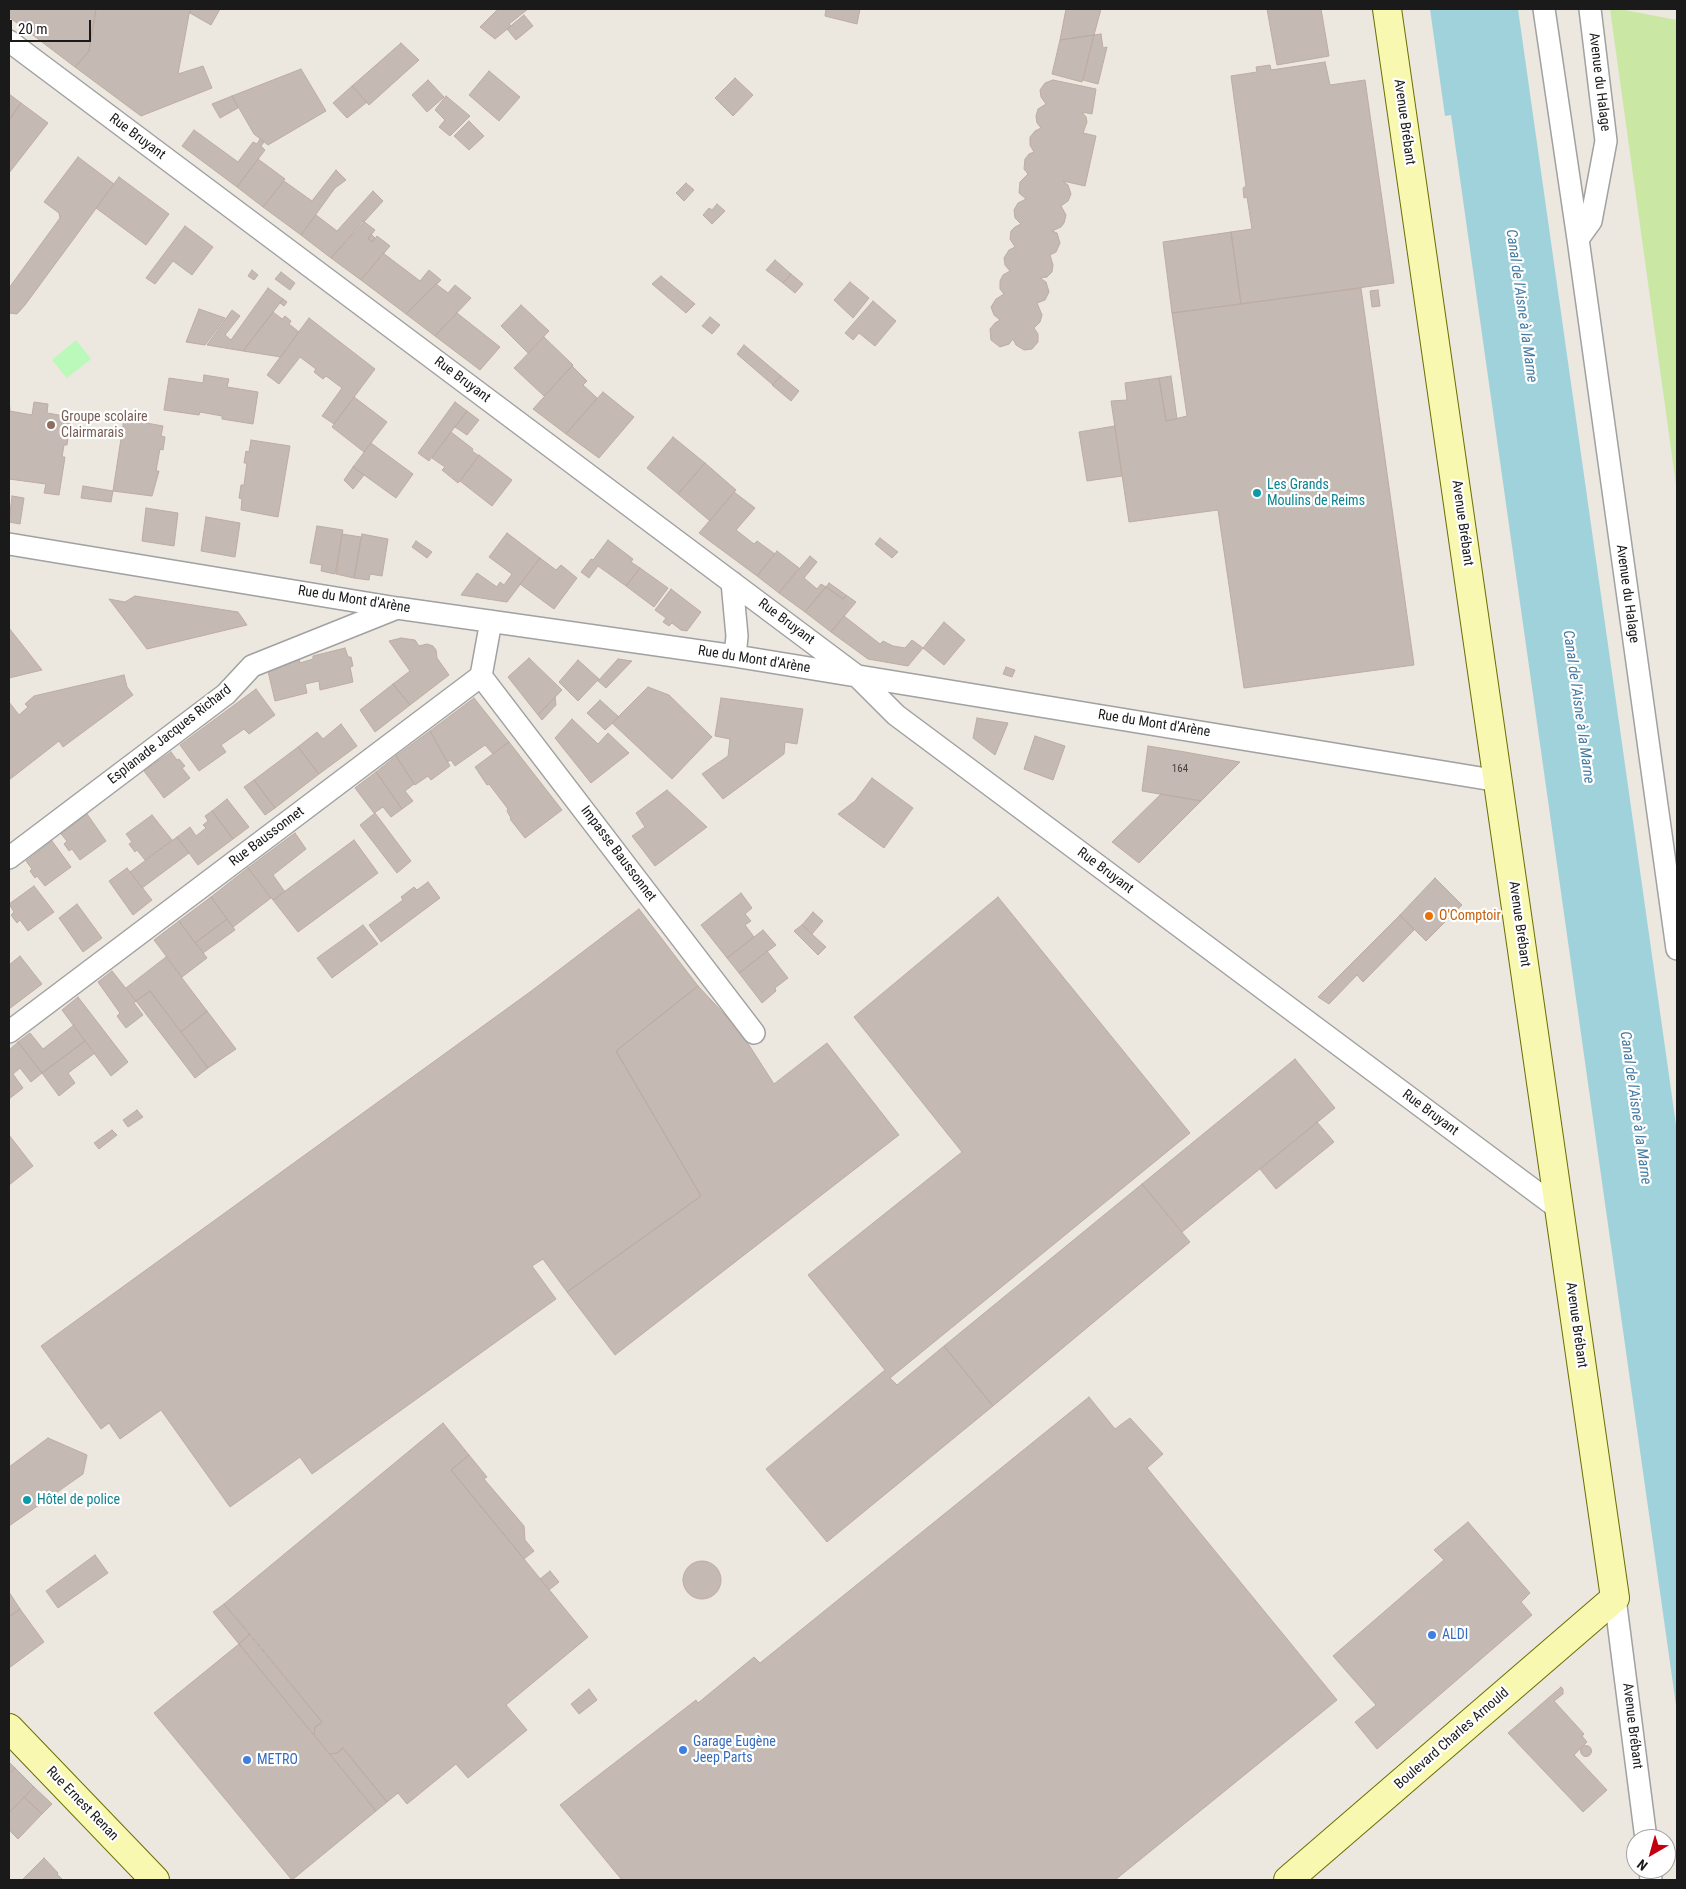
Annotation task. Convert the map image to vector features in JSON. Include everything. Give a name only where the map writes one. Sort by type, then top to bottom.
[{"type":"main road","name":"Avenue Brébant","points":[[1387,9],[1615,1598]]},
{"type":"main road","name":"Boulevard Charles Arnould","points":[[1288,1880],[1615,1598]]},
{"type":"main road","name":"Rue Ernest Renan","points":[[9,1728],[155,1880]]},
{"type":"street","name":"Avenue du Halage","points":[[1544,9],[1677,949]]},
{"type":"street","name":"Avenue du Halage","points":[[1578,239],[1591,221],[1606,141],[1590,9]]},
{"type":"street","name":"Rue Bruyant","points":[[9,41],[857,676],[896,715],[1559,1209]]},
{"type":"street","name":"Rue du Mont d'Arène","points":[[9,544],[397,608],[735,656],[1499,781]]},
{"type":"street","points":[[732,582],[737,636],[735,656]]},
{"type":"street","name":"Esplanade Jacques Richard","points":[[9,858],[226,694],[252,666],[397,608]]},
{"type":"street","points":[[481,676],[491,621]]},
{"type":"street","name":"Rue Baussonnet","points":[[9,1032],[481,676]]},
{"type":"street","name":"Impasse Baussonnet","points":[[481,676],[754,1033]]},
{"type":"street","name":"Avenue Brébant","points":[[1615,1598],[1645,1829]]},
{"type":"green space","points":[[1610,9],[1677,20],[1677,492]]},
{"type":"green space","points":[[76,340],[91,359],[67,378],[52,360]]},
{"type":"water","name":"Canal de l'Aisne à la Marne","points":[[1430,9],[1518,9],[1677,1132],[1677,1712],[1451,115],[1445,116]]},
{"type":"building","points":[[9,9],[96,9],[89,51],[75,67],[9,17]]},
{"type":"building","points":[[96,9],[190,9],[178,74],[203,66],[212,88],[141,116],[75,67],[89,51]]},
{"type":"building","points":[[190,9],[220,9],[211,25],[190,13]]},
{"type":"building","points":[[498,9],[528,9],[509,24],[511,26],[495,39],[480,27]]},
{"type":"building","points":[[826,9],[860,9],[857,24],[825,16]]},
{"type":"building","points":[[1066,9],[1101,9],[1094,35],[1060,40]]},
{"type":"building","points":[[1267,9],[1321,9],[1329,56],[1277,65]]},
{"type":"building","points":[[524,15],[533,26],[516,40],[507,29]]},
{"type":"building","points":[[1101,34],[1103,48],[1107,47],[1098,84],[1083,80],[1094,35]]},
{"type":"building","points":[[1094,35],[1082,82],[1052,74],[1060,40]]},
{"type":"building","points":[[401,43],[419,60],[369,105],[352,86]]},
{"type":"building","points":[[1325,62],[1330,85],[1365,80],[1394,283],[1241,304],[1231,232],[1252,229],[1247,197],[1244,198],[1243,188],[1246,186],[1231,76],[1257,72],[1256,67],[1270,65],[1271,70]]},
{"type":"building","points":[[301,69],[326,111],[268,145],[254,134],[232,96]]},
{"type":"building","points":[[489,71],[520,97],[499,121],[469,95]]},
{"type":"building","points":[[735,78],[753,95],[733,116],[715,98]]},
{"type":"building","points":[[428,80],[444,97],[427,112],[412,95]]},
{"type":"building","points":[[1053,80],[1096,89],[1092,114],[1082,112],[1087,122],[1083,133],[1096,136],[1085,186],[1063,181],[1068,185],[1071,194],[1068,201],[1061,206],[1066,215],[1064,223],[1061,227],[1052,231],[1057,233],[1060,243],[1056,252],[1050,255],[1053,265],[1052,272],[1047,277],[1040,278],[1046,282],[1049,292],[1045,300],[1037,303],[1042,315],[1040,322],[1034,328],[1038,334],[1038,342],[1032,349],[1024,350],[1016,345],[1013,339],[1009,344],[1000,347],[991,340],[990,329],[1000,320],[994,315],[991,307],[996,299],[1004,294],[1000,289],[1000,281],[1003,275],[1010,271],[1005,265],[1004,258],[1009,250],[1015,247],[1010,239],[1011,231],[1021,224],[1015,218],[1014,210],[1018,203],[1026,199],[1019,193],[1020,182],[1028,174],[1024,169],[1025,159],[1034,152],[1030,145],[1030,137],[1041,128],[1037,123],[1036,116],[1038,109],[1046,104],[1041,97],[1040,90],[1045,83]]},
{"type":"building","points":[[352,86],[367,102],[347,118],[333,103]]},
{"type":"building","points":[[9,94],[21,103],[9,120]]},
{"type":"building","points":[[232,96],[238,108],[220,118],[212,104]]},
{"type":"building","points":[[446,96],[470,116],[450,136],[439,127],[445,120],[435,110]]},
{"type":"building","points":[[21,103],[48,123],[9,173],[9,120]]},
{"type":"building","points":[[469,121],[484,136],[469,150],[454,136]]},
{"type":"building","points":[[194,130],[238,162],[253,142],[257,144],[260,139],[264,142],[261,146],[265,150],[237,187],[182,146]]},
{"type":"building","points":[[78,157],[114,184],[25,305],[17,314],[9,313],[9,288],[60,218],[59,213],[44,202]]},
{"type":"building","points":[[258,159],[285,179],[263,207],[237,187]]},
{"type":"building","points":[[336,170],[346,180],[335,188],[301,235],[263,207],[284,181],[312,201]]},
{"type":"building","points":[[119,177],[169,214],[146,245],[96,208]]},
{"type":"building","points":[[686,183],[694,190],[684,201],[676,193]]},
{"type":"building","points":[[373,191],[383,201],[331,258],[301,235],[316,215],[337,231]]},
{"type":"building","points":[[717,204],[725,211],[712,224],[703,215],[709,208],[712,210]]},
{"type":"building","points":[[363,221],[375,230],[368,239],[373,242],[377,236],[390,246],[361,280],[331,258]]},
{"type":"building","points":[[185,226],[213,247],[192,275],[173,261],[155,284],[146,278]]},
{"type":"building","points":[[1231,232],[1241,304],[1172,313],[1163,242]]},
{"type":"building","points":[[371,234],[375,238],[373,242],[368,239]]},
{"type":"building","points":[[383,253],[420,281],[429,270],[441,280],[406,314],[361,280]]},
{"type":"building","points":[[775,260],[791,274],[783,283],[766,270]]},
{"type":"building","points":[[252,270],[258,275],[254,280],[248,276]]},
{"type":"building","points":[[281,272],[295,283],[290,290],[275,279]]},
{"type":"building","points":[[791,274],[803,284],[795,293],[783,283]]},
{"type":"building","points":[[661,276],[695,304],[686,313],[652,284]]},
{"type":"building","points":[[850,282],[869,298],[853,318],[834,300]]},
{"type":"building","points":[[436,284],[448,293],[455,285],[471,298],[435,336],[406,314]]},
{"type":"building","points":[[268,288],[283,299],[243,351],[207,345],[232,310],[240,316],[225,335],[231,340]]},
{"type":"building","name":"Les Grands Moulins de Reims","points":[[1361,288],[1414,665],[1244,688],[1218,510],[1129,522],[1111,401],[1127,400],[1125,383],[1159,378],[1166,421],[1187,416],[1172,313]]},
{"type":"building","points":[[1378,290],[1380,306],[1372,307],[1370,291]]},
{"type":"building","points":[[283,299],[287,302],[284,306],[280,303]]},
{"type":"building","points":[[873,301],[896,321],[875,346],[859,333],[853,340],[845,333]]},
{"type":"building","points":[[521,305],[549,331],[528,353],[501,326]]},
{"type":"building","points":[[199,309],[225,318],[205,345],[186,342]]},
{"type":"building","points":[[273,312],[282,319],[285,316],[291,321],[289,324],[299,332],[281,357],[243,351]]},
{"type":"building","points":[[457,313],[500,347],[480,370],[435,336]]},
{"type":"building","points":[[710,317],[720,325],[712,334],[702,326]]},
{"type":"building","points":[[309,318],[375,369],[334,424],[322,416],[342,388],[326,376],[323,379],[314,372],[316,369],[300,357],[279,384],[267,375]]},
{"type":"building","points":[[544,337],[573,365],[544,396],[514,368]]},
{"type":"building","points":[[744,345],[781,376],[773,385],[737,354]]},
{"type":"building","points":[[572,366],[587,381],[583,385],[597,398],[566,434],[533,409]]},
{"type":"building","points":[[204,375],[229,379],[227,387],[258,392],[253,424],[222,419],[222,416],[200,412],[199,415],[164,410],[169,378],[203,383]]},
{"type":"building","points":[[781,376],[799,391],[791,401],[772,385]]},
{"type":"building","points":[[1171,376],[1177,419],[1166,421],[1159,378]]},
{"type":"building","points":[[603,392],[634,417],[599,458],[566,434]]},
{"type":"building","points":[[354,397],[387,422],[364,452],[332,427]]},
{"type":"building","points":[[9,399],[10,411],[32,415],[34,402],[48,404],[47,413],[71,417],[67,445],[64,445],[62,457],[65,457],[59,495],[44,493],[46,484],[9,479]]},
{"type":"building","points":[[455,402],[467,411],[429,461],[418,453]]},
{"type":"building","points":[[467,411],[479,420],[467,435],[455,427]]},
{"type":"building","points":[[124,419],[163,426],[161,436],[165,437],[163,450],[160,449],[156,471],[159,471],[152,496],[113,491]]},
{"type":"building","points":[[1115,426],[1122,476],[1087,481],[1079,432]]},
{"type":"building","points":[[451,432],[479,456],[458,483],[442,470],[445,467],[432,458]]},
{"type":"building","points":[[673,437],[705,463],[678,494],[647,468]]},
{"type":"building","points":[[251,440],[290,446],[278,517],[241,510],[242,499],[239,498],[241,485],[244,485],[247,463],[244,463],[246,451],[249,452]]},
{"type":"building","points":[[371,443],[413,474],[396,498],[353,467]]},
{"type":"building","points":[[479,455],[512,480],[492,506],[460,481]]},
{"type":"building","points":[[705,463],[736,490],[710,521],[678,494]]},
{"type":"building","points":[[353,467],[364,475],[353,489],[344,480]]},
{"type":"building","points":[[83,486],[113,491],[111,502],[81,498]]},
{"type":"building","points":[[734,492],[755,508],[736,530],[754,544],[757,541],[775,554],[757,576],[699,533]]},
{"type":"building","points":[[12,496],[24,498],[20,524],[9,522]]},
{"type":"building","points":[[146,508],[178,513],[174,546],[142,541]]},
{"type":"building","points":[[206,517],[240,523],[235,557],[201,551]]},
{"type":"building","points":[[317,526],[343,530],[335,574],[321,571],[322,565],[310,563]]},
{"type":"building","points":[[507,533],[540,558],[507,602],[461,595],[477,573],[497,587],[500,582],[504,585],[512,574],[489,557]]},
{"type":"building","points":[[342,534],[361,537],[354,578],[336,574]]},
{"type":"building","points":[[362,534],[388,539],[382,576],[370,574],[369,580],[354,578]]},
{"type":"building","points":[[880,538],[898,552],[892,558],[875,544]]},
{"type":"building","points":[[608,540],[633,559],[631,562],[640,568],[626,586],[598,566],[589,578],[581,572]]},
{"type":"building","points":[[416,541],[432,552],[427,558],[412,547]]},
{"type":"building","points":[[777,551],[799,568],[779,593],[757,576]]},
{"type":"building","points":[[810,556],[817,562],[804,578],[817,589],[821,584],[826,587],[805,612],[779,593]]},
{"type":"building","points":[[540,558],[556,570],[561,565],[577,578],[554,609],[520,584]]},
{"type":"building","points":[[640,568],[668,588],[654,607],[626,586]]},
{"type":"building","points":[[829,583],[846,595],[843,599],[826,587]]},
{"type":"building","points":[[826,587],[843,599],[846,595],[856,602],[831,632],[805,612]]},
{"type":"building","points":[[671,589],[701,612],[687,631],[681,630],[672,623],[669,626],[663,622],[666,618],[655,610]]},
{"type":"building","points":[[135,596],[238,612],[247,625],[147,649],[109,599],[125,602]]},
{"type":"building","points":[[844,616],[880,644],[883,641],[893,646],[905,648],[912,640],[923,648],[908,666],[868,659],[831,632]]},
{"type":"building","points":[[944,622],[965,640],[944,665],[923,648]]},
{"type":"building","points":[[9,628],[42,670],[9,678]]},
{"type":"building","points":[[401,638],[415,640],[419,646],[427,644],[433,646],[436,650],[437,658],[449,675],[410,705],[393,684],[410,671],[389,641]]},
{"type":"building","points":[[345,648],[348,657],[351,657],[353,666],[350,667],[353,682],[320,690],[319,681],[305,684],[307,693],[275,701],[267,667],[299,659],[300,663],[313,659],[313,656]]},
{"type":"building","points":[[529,658],[562,690],[538,715],[508,677]]},
{"type":"building","points":[[618,659],[632,661],[606,688],[598,681]]},
{"type":"building","points":[[578,660],[599,679],[578,701],[559,682]]},
{"type":"building","points":[[1006,667],[1015,670],[1012,677],[1003,674]]},
{"type":"building","points":[[124,675],[127,687],[133,695],[63,747],[59,741],[9,780],[9,702],[19,715],[28,707],[25,704],[34,696]]},
{"type":"building","points":[[393,684],[410,705],[375,732],[360,710]]},
{"type":"building","points":[[648,687],[669,695],[712,737],[672,779],[612,723]]},
{"type":"building","points":[[256,689],[275,715],[249,734],[244,729],[221,745],[226,752],[199,771],[180,745]]},
{"type":"building","points":[[555,697],[556,705],[542,720],[538,715]]},
{"type":"building","points":[[474,698],[509,742],[493,754],[485,745],[455,766],[451,760],[447,762],[430,731]]},
{"type":"building","points":[[721,698],[803,709],[797,744],[785,742],[784,754],[723,799],[702,774],[728,756],[730,739],[715,736]]},
{"type":"building","points":[[600,700],[619,717],[605,730],[587,713]]},
{"type":"building","points":[[977,718],[1008,723],[995,755],[973,738]]},
{"type":"building","points":[[572,719],[598,744],[608,733],[629,753],[591,783],[555,738]]},
{"type":"building","points":[[341,724],[357,746],[319,774],[298,747],[317,732],[323,739]]},
{"type":"building","points":[[430,731],[450,766],[431,780],[428,776],[415,785],[396,756]]},
{"type":"building","points":[[1035,736],[1065,746],[1053,780],[1024,769]]},
{"type":"building","points":[[509,742],[562,810],[525,838],[510,819],[508,809],[489,784],[487,785],[475,767]]},
{"type":"building","points":[[1148,746],[1240,762],[1201,801],[1142,791]]},
{"type":"building","points":[[298,747],[319,774],[275,808],[254,780]]},
{"type":"building","points":[[171,752],[185,766],[182,768],[190,778],[164,798],[144,771]]},
{"type":"building","points":[[396,756],[414,784],[405,791],[413,801],[402,809],[376,772]]},
{"type":"building","points":[[376,772],[402,809],[391,817],[383,807],[374,813],[355,788]]},
{"type":"building","points":[[872,778],[913,808],[884,848],[838,814],[855,801]]},
{"type":"building","points":[[254,780],[275,808],[265,815],[244,787]]},
{"type":"building","points":[[667,790],[707,827],[655,866],[632,836],[645,827],[636,813]]},
{"type":"building","points":[[1161,794],[1201,801],[1139,863],[1112,842]]},
{"type":"building","points":[[227,799],[249,827],[233,839],[212,811]]},
{"type":"building","points":[[212,811],[233,839],[198,865],[177,837],[190,827],[196,836],[206,828],[203,825],[208,821],[205,816]]},
{"type":"building","points":[[375,813],[411,861],[397,873],[360,825]]},
{"type":"building","points":[[87,814],[106,841],[80,860],[72,849],[69,851],[64,844],[67,841],[61,834]]},
{"type":"building","points":[[152,815],[172,840],[145,860],[129,844],[132,842],[126,834]]},
{"type":"building","points":[[295,833],[306,849],[273,875],[285,892],[273,900],[248,868]]},
{"type":"building","points":[[177,837],[189,853],[142,888],[130,872]]},
{"type":"building","points":[[354,840],[378,873],[298,932],[273,900]]},
{"type":"building","points":[[52,841],[71,867],[45,886],[37,876],[35,878],[30,871],[32,869],[26,861]]},
{"type":"building","points":[[127,868],[152,900],[133,915],[109,881]]},
{"type":"building","points":[[248,868],[271,898],[233,927],[211,897]]},
{"type":"building","points":[[1435,878],[1462,905],[1426,941],[1400,915]]},
{"type":"building","points":[[428,882],[440,898],[381,942],[369,925],[403,900],[401,897],[414,887],[417,890]]},
{"type":"building","points":[[34,886],[54,912],[28,931],[20,920],[17,923],[11,915],[14,912],[9,904]]},
{"type":"building","points":[[741,893],[752,908],[745,914],[751,921],[745,925],[754,937],[727,958],[701,925]]},
{"type":"building","points":[[211,897],[227,919],[195,943],[179,921]]},
{"type":"building","points":[[998,897],[1190,1133],[890,1378],[897,1385],[944,1346],[993,1406],[827,1542],[766,1469],[885,1370],[808,1275],[962,1152],[854,1017]]},
{"type":"building","points":[[77,904],[102,938],[83,952],[59,918]]},
{"type":"building","points":[[639,909],[698,986],[616,1051],[701,1196],[567,1292],[543,1259],[532,1266],[556,1299],[312,1474],[300,1457],[230,1507],[161,1410],[120,1439],[109,1423],[101,1429],[41,1346],[530,992]]},
{"type":"building","points":[[813,912],[823,921],[812,934],[802,925]]},
{"type":"building","points":[[1400,915],[1414,930],[1363,982],[1357,975],[1329,1004],[1318,997]]},
{"type":"building","points":[[227,919],[235,930],[203,953],[195,943]]},
{"type":"building","points":[[179,921],[207,958],[182,977],[154,940]]},
{"type":"building","points":[[363,925],[378,944],[332,978],[317,958]]},
{"type":"building","points":[[802,925],[826,947],[818,955],[794,931]]},
{"type":"building","points":[[763,930],[776,945],[739,973],[727,958]]},
{"type":"building","points":[[767,951],[788,978],[775,988],[776,991],[762,1003],[739,973]]},
{"type":"building","points":[[20,956],[42,984],[9,1009],[9,965]]},
{"type":"building","points":[[166,957],[207,1011],[181,1032],[150,991],[136,1001],[126,988]]},
{"type":"building","points":[[112,971],[136,1001],[134,1003],[143,1015],[126,1028],[117,1016],[120,1013],[98,982]]},
{"type":"building","points":[[698,986],[740,1031],[774,1084],[827,1043],[899,1135],[615,1355],[567,1292],[701,1196],[616,1051]]},
{"type":"building","points":[[150,991],[208,1068],[195,1078],[136,1001]]},
{"type":"building","points":[[78,997],[128,1062],[111,1076],[62,1010]]},
{"type":"building","points":[[207,1011],[236,1049],[208,1068],[181,1032]]},
{"type":"building","points":[[74,1025],[85,1041],[42,1073],[18,1042],[30,1033],[43,1049]]},
{"type":"building","points":[[85,1041],[95,1053],[68,1073],[75,1083],[59,1096],[42,1073]]},
{"type":"building","points":[[18,1042],[42,1073],[31,1082],[20,1068],[13,1074],[23,1088],[9,1099],[9,1050]]},
{"type":"building","points":[[1295,1059],[1335,1108],[1182,1232],[1142,1184]]},
{"type":"building","points":[[137,1110],[143,1117],[128,1127],[123,1120]]},
{"type":"building","points":[[1317,1122],[1334,1142],[1276,1189],[1260,1169]]},
{"type":"building","points":[[112,1130],[117,1135],[99,1149],[94,1143]]},
{"type":"building","points":[[9,1135],[33,1166],[9,1185]]},
{"type":"building","points":[[1142,1184],[1190,1242],[993,1406],[944,1346]]},
{"type":"building","points":[[1089,1397],[1115,1429],[1130,1418],[1163,1454],[1147,1468],[1337,1700],[1115,1880],[622,1880],[560,1805],[696,1700],[698,1703],[754,1657],[760,1663]]},
{"type":"building","points":[[443,1423],[469,1455],[451,1470],[588,1637],[506,1705],[527,1730],[468,1778],[456,1764],[407,1804],[398,1793],[387,1802],[343,1748],[337,1753],[330,1754],[314,1735],[315,1727],[322,1722],[224,1604]]},
{"type":"building","name":"Hôtel de police","points":[[48,1438],[87,1455],[83,1474],[9,1526],[9,1467]]},
{"type":"building","points":[[469,1455],[487,1477],[484,1479],[524,1526],[525,1540],[534,1551],[524,1559],[451,1470]]},
{"type":"building","name":"ALDI","points":[[1468,1522],[1530,1593],[1521,1602],[1532,1615],[1377,1749],[1355,1722],[1376,1705],[1333,1656],[1444,1560],[1434,1550]]},
{"type":"building","points":[[95,1555],[108,1573],[58,1608],[46,1591]]},
{"type":"building","points":[[702,1561],[716,1566],[721,1580],[716,1594],[702,1599],[688,1594],[683,1580],[688,1566]]},
{"type":"building","points":[[550,1571],[559,1582],[549,1590],[540,1579]]},
{"type":"building","points":[[9,1592],[20,1609],[9,1617]]},
{"type":"building","points":[[224,1604],[250,1634],[239,1644],[213,1612]]},
{"type":"building","points":[[20,1609],[44,1642],[9,1668],[9,1617]]},
{"type":"building","points":[[250,1634],[322,1722],[315,1727],[314,1735],[239,1644]]},
{"type":"building","points":[[239,1644],[376,1811],[292,1880],[154,1713]]},
{"type":"building","points":[[1561,1687],[1563,1694],[1554,1701],[1584,1734],[1582,1736],[1587,1742],[1574,1755],[1607,1790],[1583,1812],[1508,1733]]},
{"type":"building","points":[[589,1689],[597,1700],[579,1714],[571,1704]]},
{"type":"building","points":[[1584,1746],[1588,1746],[1591,1751],[1590,1755],[1584,1756],[1581,1753],[1581,1749]]},
{"type":"building","points":[[343,1748],[387,1802],[376,1811],[330,1754],[337,1753]]},
{"type":"building","points":[[9,1762],[15,1768],[9,1774]]},
{"type":"building","points":[[15,1768],[34,1787],[9,1813],[9,1774]]},
{"type":"building","points":[[34,1787],[52,1804],[42,1814],[24,1797]]},
{"type":"building","points":[[24,1797],[42,1814],[18,1839],[9,1830],[9,1813]]},
{"type":"building","points":[[44,1858],[63,1880],[23,1879]]},
{"type":"place","name":"Groupe scolaire Clairmarais","points":[[51,425]]},
{"type":"place","name":"Les Grands Moulins de Reims","points":[[1257,493]]},
{"type":"place","name":"O'Comptoir","points":[[1429,916]]},
{"type":"place","name":"Hôtel de police","points":[[27,1500]]},
{"type":"place","name":"ALDI","points":[[1432,1635]]},
{"type":"place","name":"Garage Eugène Jeep Parts","points":[[683,1750]]},
{"type":"place","name":"METRO","points":[[247,1760]]}]
